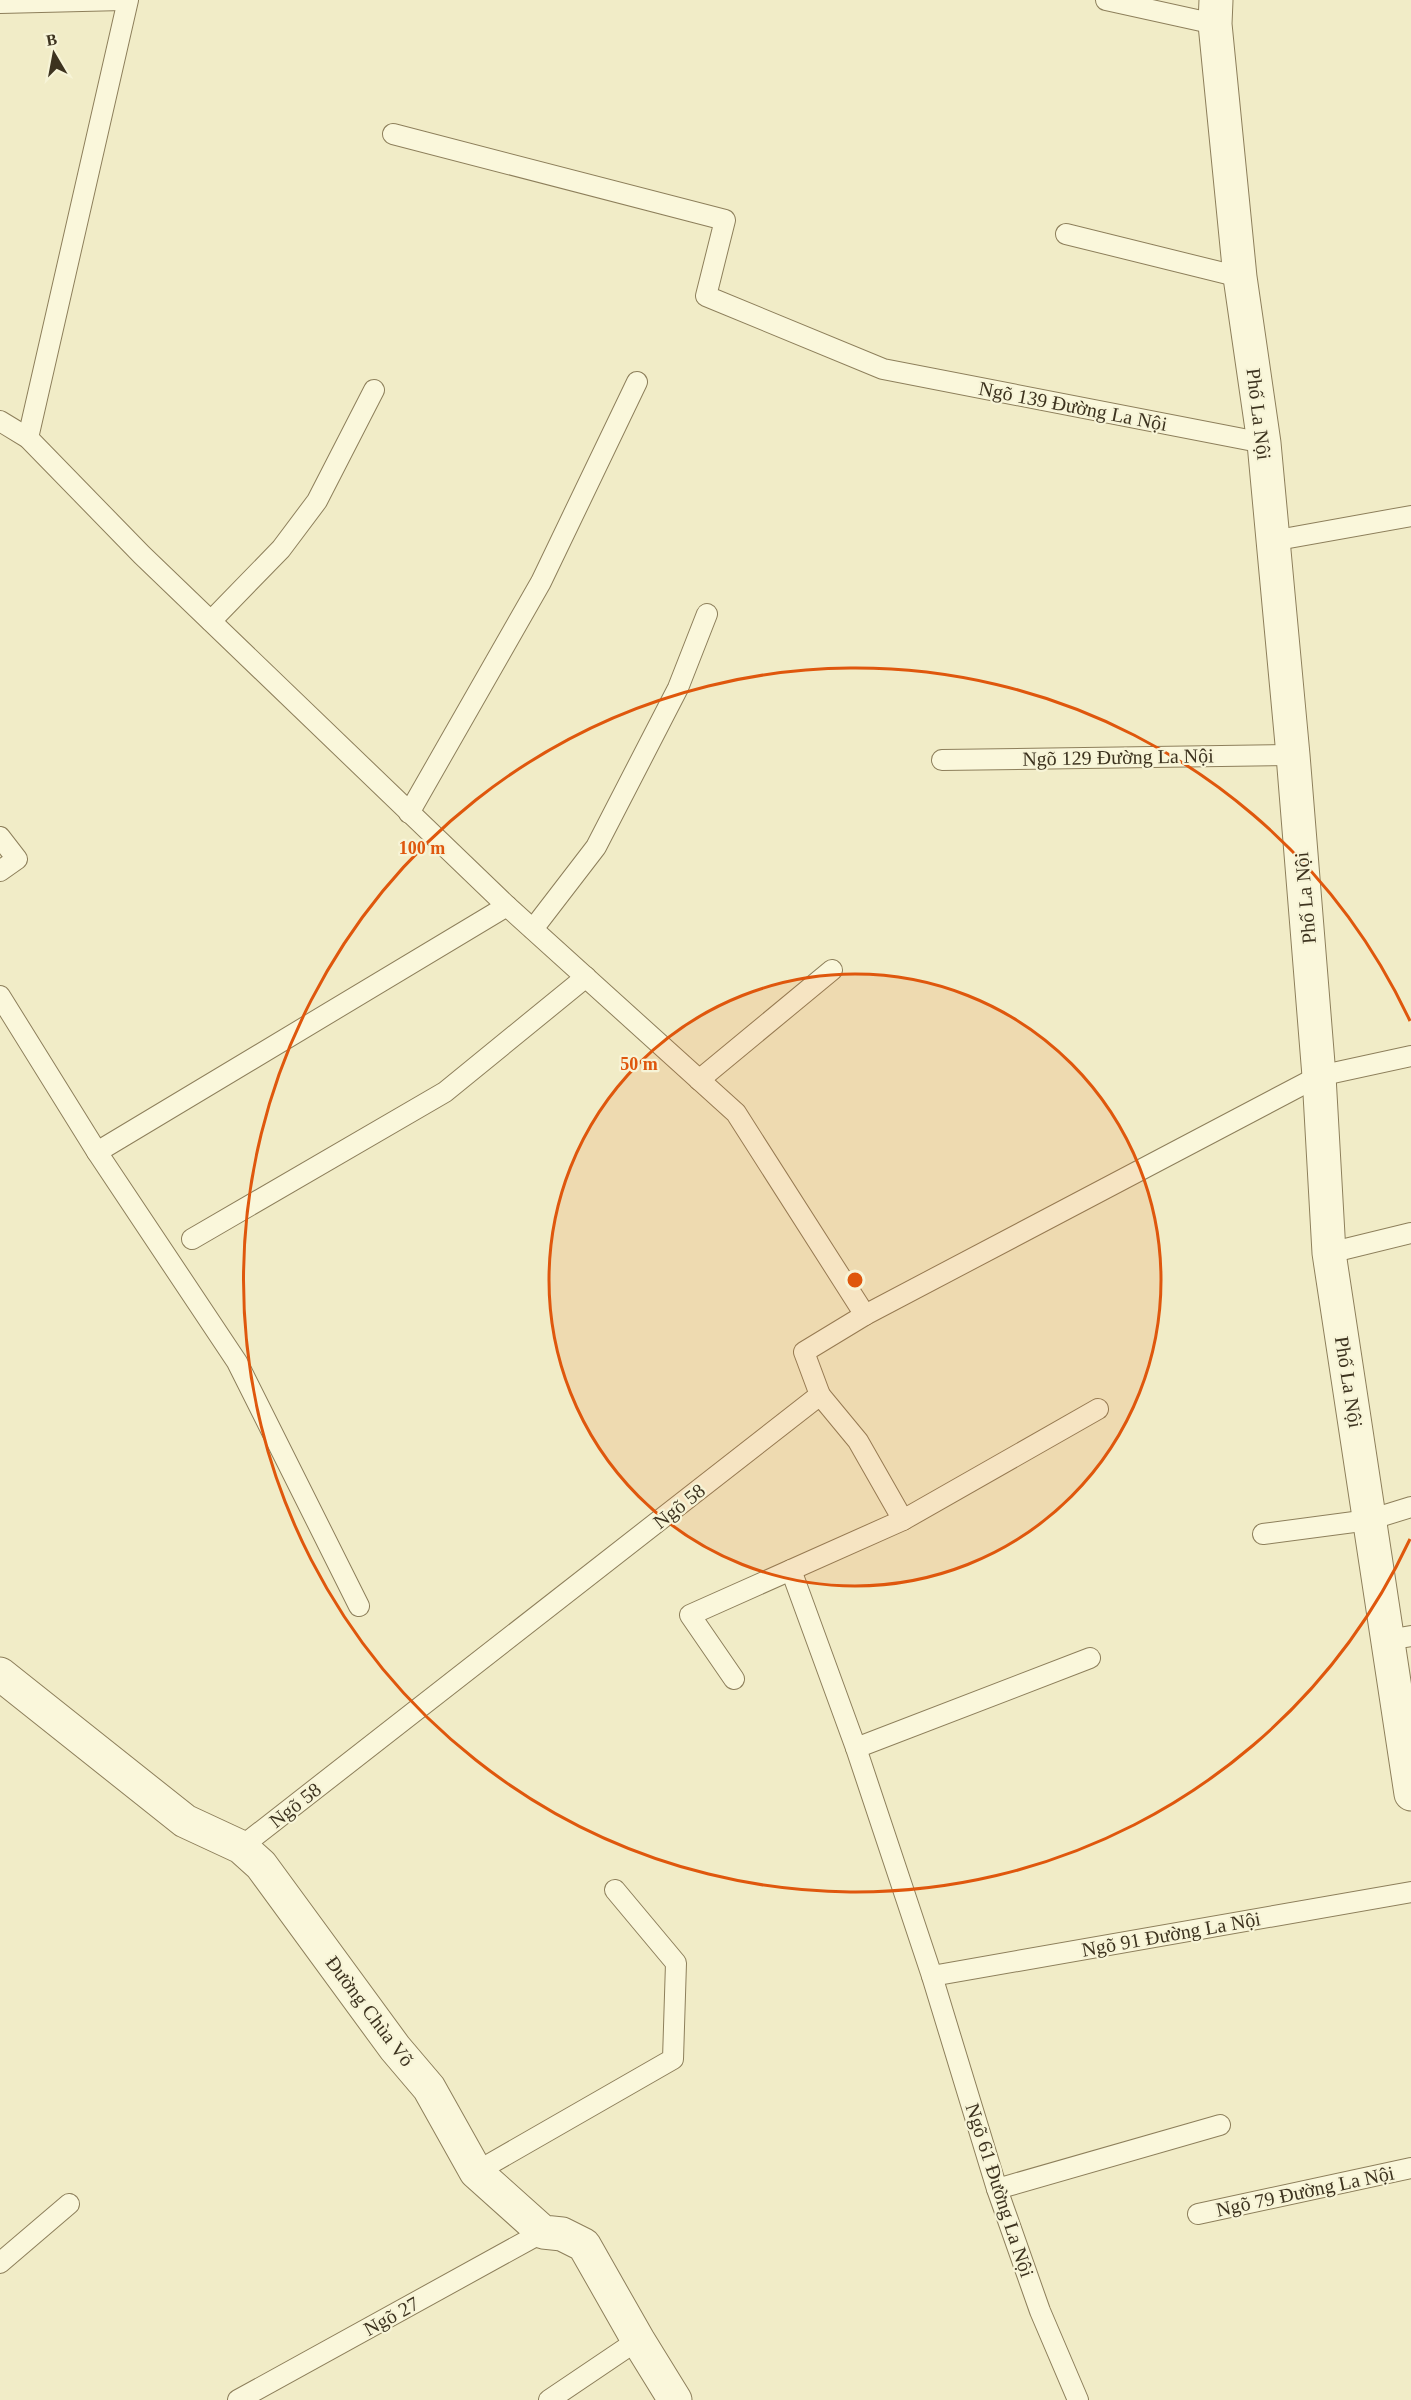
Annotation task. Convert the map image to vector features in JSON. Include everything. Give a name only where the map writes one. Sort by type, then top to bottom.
[{"type":"street","name":"Phố La Nội","points":[[1215,12],[1240,277],[1264,443],[1293,755],[1319,1076],[1329,1253],[1370,1520],[1399,1638],[1411,1794]]},
{"type":"street","name":"Đường Chùa Võ","points":[[1,1677],[185,1821],[241,1847],[261,1865],[395,2048],[429,2088],[476,2172],[543,2232],[562,2234],[584,2245],[675,2400]]},
{"type":"lane","points":[[0,3],[123,0]]},
{"type":"lane","points":[[28,438],[128,0]]},
{"type":"lane","points":[[1106,0],[1215,12]]},
{"type":"lane","name":"Ngõ 139 Đường La Nội","points":[[393,134],[725,220],[706,296],[883,369],[1264,443]]},
{"type":"lane","points":[[1066,234],[1240,277]]},
{"type":"lane","points":[[410,813],[541,582],[637,382]]},
{"type":"lane","points":[[211,621],[282,549],[317,501],[374,390]]},
{"type":"lane","points":[[0,421],[28,438],[142,555],[507,906],[736,1113],[865,1315]]},
{"type":"lane","points":[[1272,541],[1411,516]]},
{"type":"lane","points":[[533,929],[596,847],[678,688],[707,614]]},
{"type":"lane","name":"Ngõ 129 Đường La Nội","points":[[942,760],[1293,755]]},
{"type":"lane","points":[[0,837],[17,858],[0,871]]},
{"type":"lane","points":[[97,1152],[507,906]]},
{"type":"lane","points":[[699,1080],[832,970]]},
{"type":"lane","points":[[192,1239],[445,1092],[586,977]]},
{"type":"lane","points":[[0,996],[97,1152],[237,1362],[359,1606]]},
{"type":"lane","points":[[903,1520],[858,1441],[820,1395],[804,1352],[865,1315],[1319,1076],[1411,1056]]},
{"type":"lane","points":[[1329,1253],[1411,1233]]},
{"type":"lane","name":"Ngõ 58","points":[[241,1847],[820,1395]]},
{"type":"lane","points":[[734,1679],[690,1616],[903,1520],[1098,1408]]},
{"type":"lane","points":[[1263,1534],[1370,1520],[1411,1507]]},
{"type":"lane","name":"Ngõ 61 Đường La Nội","points":[[791,1570],[856,1748],[932,1976],[997,2189],[1040,2311],[1078,2400]]},
{"type":"lane","points":[[856,1748],[1090,1658]]},
{"type":"lane","points":[[476,2172],[672,2059],[676,1963],[615,1890]]},
{"type":"lane","name":"Ngõ 91 Đường La Nội","points":[[932,1976],[1411,1892]]},
{"type":"lane","points":[[997,2189],[1220,2125]]},
{"type":"lane","name":"Ngõ 79 Đường La Nội","points":[[1198,2214],[1411,2168]]},
{"type":"lane","points":[[0,2263],[69,2204]]},
{"type":"lane","name":"Ngõ 27","points":[[238,2400],[543,2232]]},
{"type":"lane","points":[[549,2400],[638,2340]]}]
